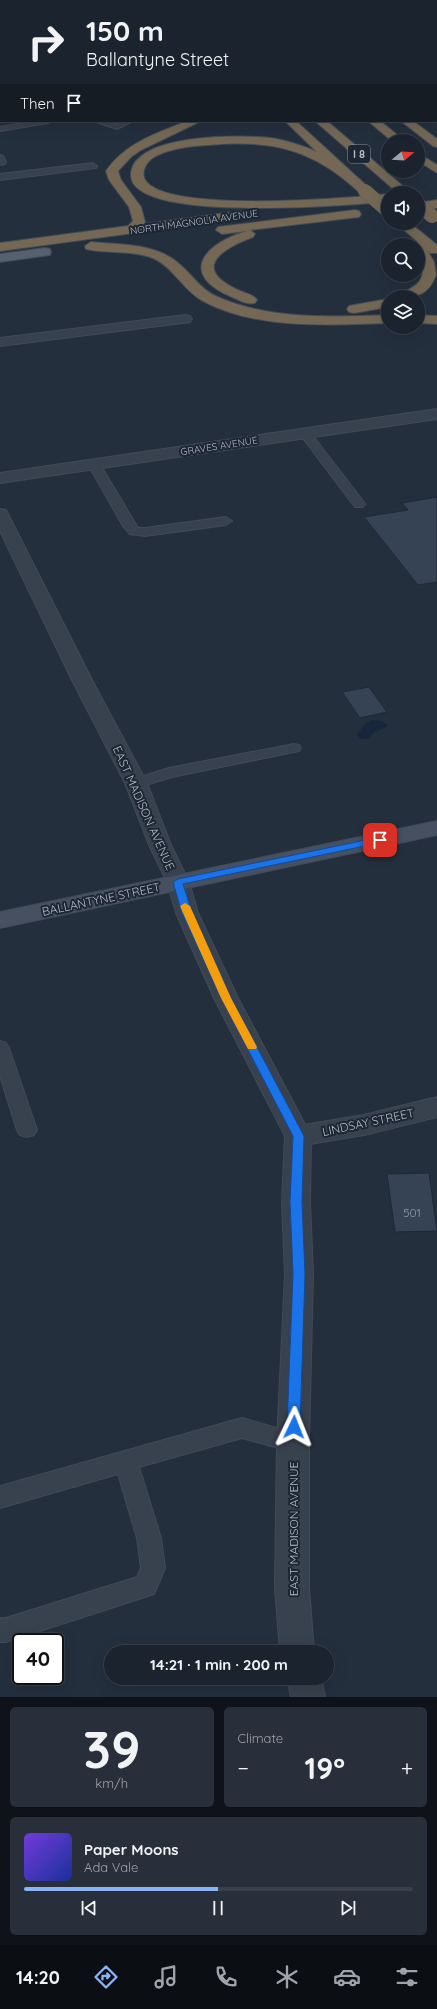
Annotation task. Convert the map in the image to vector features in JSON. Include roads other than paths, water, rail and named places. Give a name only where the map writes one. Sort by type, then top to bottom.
[{"type":"highway","points":[[131,230],[139,222],[135,207],[115,180],[112,171],[116,163],[127,153],[194,122]]},
{"type":"highway","points":[[291,122],[346,174],[363,196],[381,206]]},
{"type":"highway","name":"I 8","points":[[321,122],[397,186]]},
{"type":"highway","points":[[374,122],[390,134]]},
{"type":"highway","points":[[407,122],[437,144]]},
{"type":"highway","points":[[346,174],[317,155],[302,149],[267,141],[231,140],[202,141],[156,152],[142,161],[138,166],[137,174],[141,182],[165,196],[208,204],[242,205],[363,196]]},
{"type":"highway","points":[[425,161],[437,170]]},
{"type":"highway","name":"NORTH MAGNOLIA AVENUE","points":[[0,247],[131,230],[363,196],[381,197]]},
{"type":"highway","points":[[425,201],[437,204]]},
{"type":"highway","points":[[425,206],[435,218]]},
{"type":"highway","name":"NORTH MAGNOLIA AVENUE","points":[[45,252],[381,211]]},
{"type":"highway","points":[[280,223],[236,238],[216,248],[208,258],[208,273],[224,288],[236,295],[251,301],[286,308],[342,310],[381,304]]},
{"type":"highway","points":[[410,230],[437,252]]},
{"type":"highway","points":[[91,246],[136,251],[162,258],[172,264],[190,286],[199,293],[212,300],[244,311],[294,320],[381,319]]},
{"type":"highway","points":[[425,257],[431,268],[430,276],[425,281]]},
{"type":"highway","points":[[417,290],[424,282]]},
{"type":"highway","points":[[425,319],[437,320]]},
{"type":"main road","name":"NORTH MAGNOLIA AVENUE","points":[[0,258],[45,252]]},
{"type":"main road","name":"BALLANTYNE STREET","points":[[0,920],[437,828]]},
{"type":"street","points":[[0,342],[185,319]]},
{"type":"street","name":"GRAVES AVENUE","points":[[0,478],[95,466],[437,414]]},
{"type":"street","name":"EAST MADISON AVENUE","points":[[0,514],[136,783],[160,845],[178,882],[187,913],[226,998],[298,1136],[296,1202],[299,1274],[293,1442],[292,1587],[296,1645]]},
{"type":"street","name":"LINDSAY STREET","points":[[298,1136],[364,1125],[437,1107]]},
{"type":"street","points":[[305,1685],[308,1697]]},
{"type":"lane","points":[[0,129],[42,122]]},
{"type":"lane","points":[[100,122],[117,127],[127,122]]},
{"type":"lane","points":[[0,158],[2,162],[0,162]]},
{"type":"lane","points":[[0,177],[93,166]]},
{"type":"lane","points":[[305,433],[359,504]]},
{"type":"lane","points":[[95,466],[129,526],[134,531],[145,532],[226,521]]},
{"type":"lane","points":[[136,783],[169,773],[294,748]]},
{"type":"lane","points":[[0,1048],[27,1130]]},
{"type":"lane","points":[[0,1497],[242,1428],[293,1442]]},
{"type":"lane","points":[[0,1630],[6,1630],[145,1586],[153,1568],[149,1538],[126,1461]]},
{"type":"water","points":[[373,720],[382,721],[388,726],[375,732],[369,738],[360,739],[357,734],[365,724]]}]
